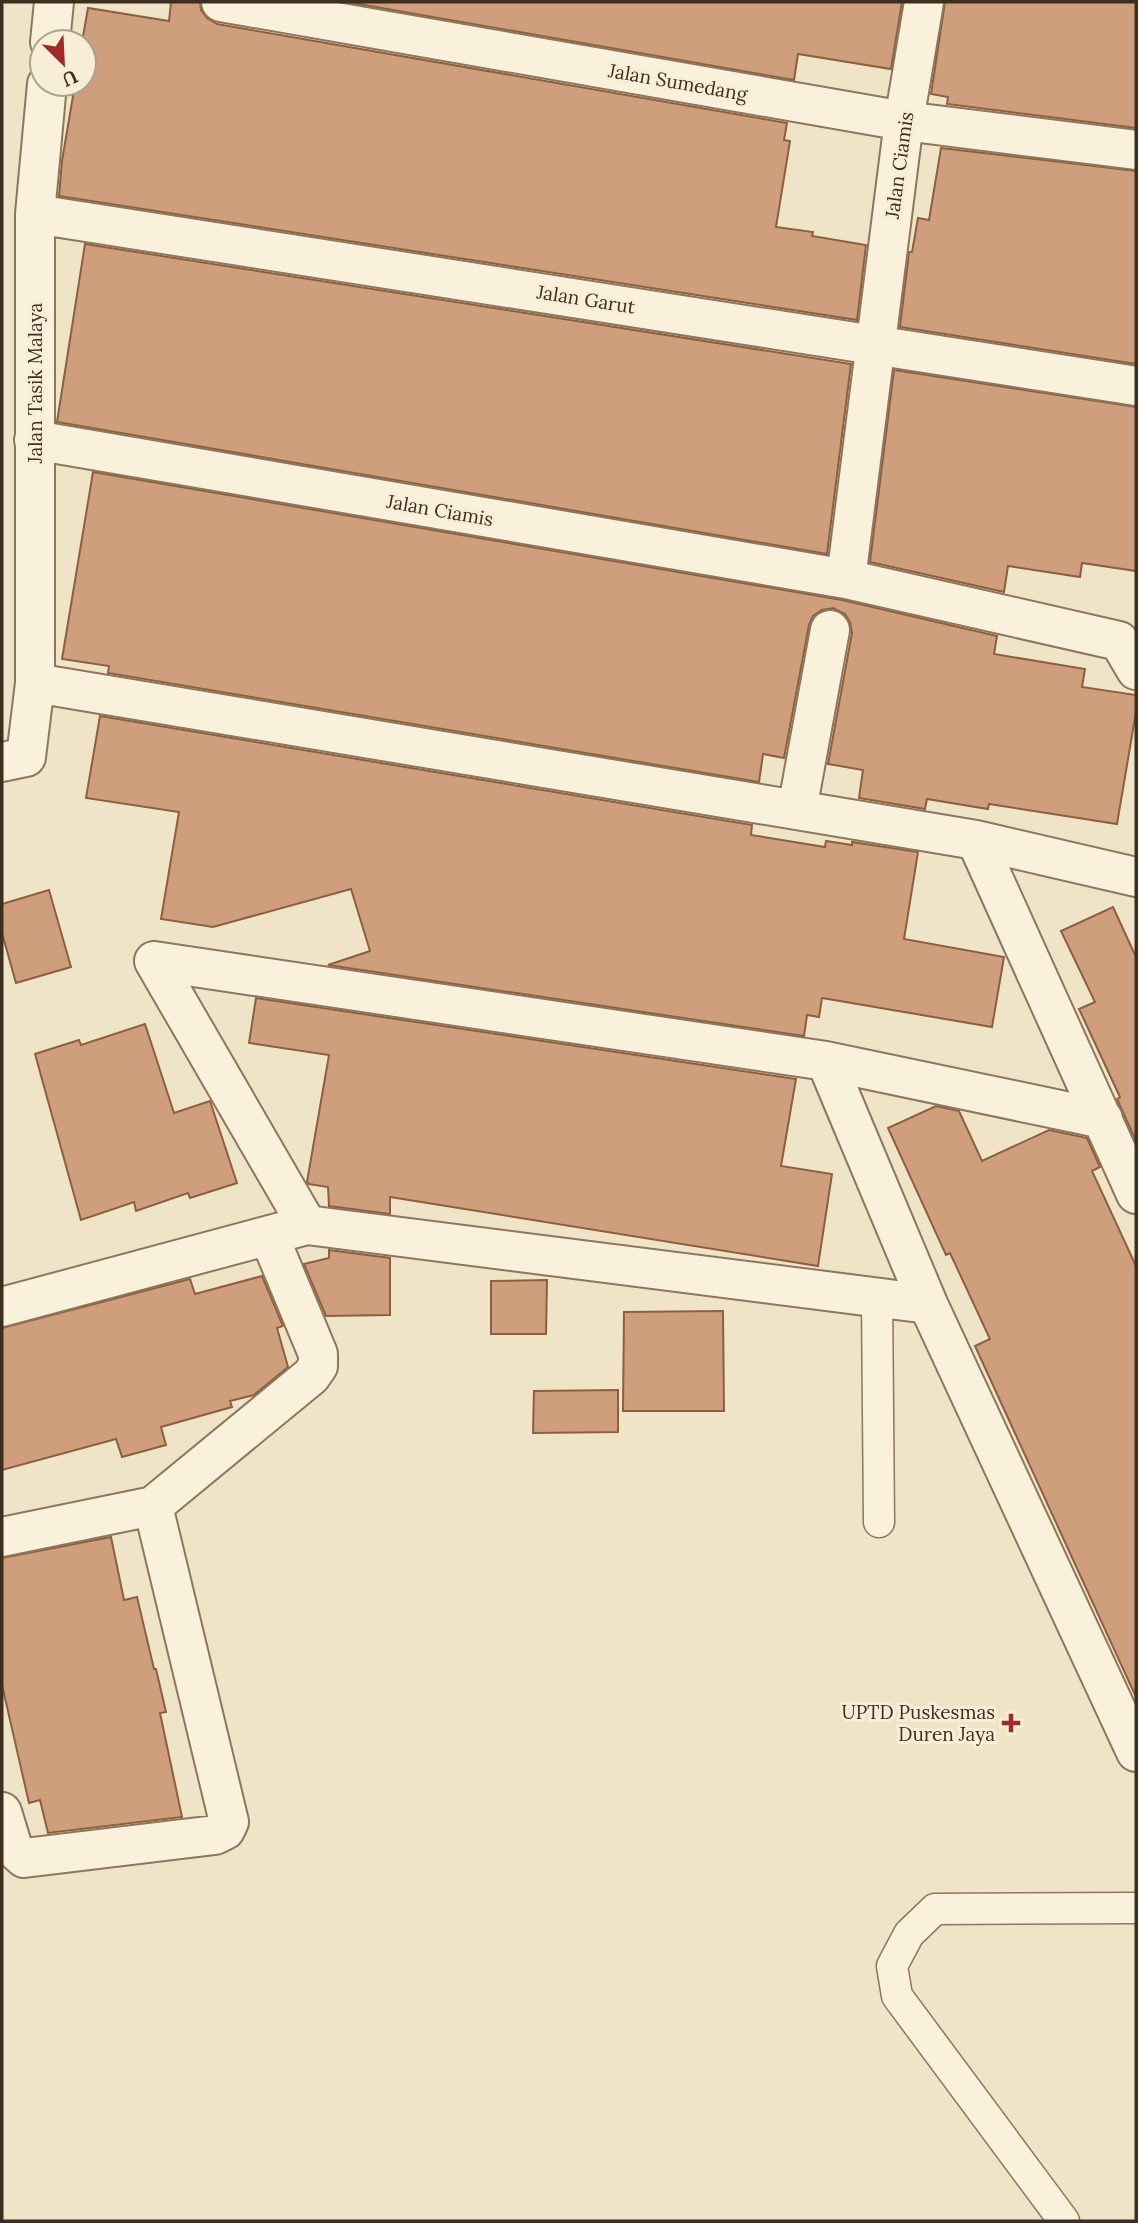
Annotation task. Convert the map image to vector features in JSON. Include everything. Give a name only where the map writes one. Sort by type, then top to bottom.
[{"type":"street","points":[[51,28],[54,2]]},
{"type":"street","name":"Jalan Sumedang","points":[[221,2],[904,121],[1136,150]]},
{"type":"street","name":"Jalan Ciamis","points":[[846,579],[904,121],[924,2]]},
{"type":"street","name":"Jalan Tasik Malaya","points":[[2,762],[26,757],[35,683],[35,214],[46,98]]},
{"type":"street","name":"Jalan Garut","points":[[35,214],[1136,386]]},
{"type":"street","name":"Jalan Ciamis","points":[[34,440],[846,579],[1119,640],[1136,670]]},
{"type":"street","points":[[797,810],[830,629]]},
{"type":"street","points":[[35,683],[976,840],[1136,877]]},
{"type":"street","points":[[976,840],[1136,1194]]},
{"type":"street","points":[[307,1225],[154,961],[826,1061],[1103,1119]]},
{"type":"street","points":[[826,1061],[928,1304],[1136,1752]]},
{"type":"street","points":[[2,1307],[307,1225],[928,1304]]},
{"type":"street","points":[[2,1537],[153,1506],[311,1376],[318,1366],[318,1354],[269,1236]]},
{"type":"street","points":[[2,1812],[13,1848],[24,1858],[215,1835],[225,1830],[229,1822],[153,1506]]},
{"type":"lane","points":[[877,1298],[880,1522]]},
{"type":"lane","points":[[1064,2221],[897,1996],[892,1966],[909,1934],[935,1909],[1136,1908]]},
{"type":"building","points":[[171,2],[200,2],[201,10],[207,18],[217,24],[787,123],[784,140],[790,141],[776,227],[813,232],[812,236],[866,245],[857,320],[59,196],[73,98],[98,98],[98,28],[84,28],[88,8],[169,21]]},
{"type":"building","points":[[347,2],[902,2],[891,69],[798,54],[794,80]]},
{"type":"building","points":[[945,2],[1136,2],[1136,128],[947,104],[948,97],[931,94]]},
{"type":"building","points":[[941,148],[1136,171],[1136,364],[900,327],[909,252],[912,252],[918,218],[929,220]]},
{"type":"building","points":[[85,244],[851,364],[827,554],[57,422]]},
{"type":"building","points":[[894,370],[1136,407],[1136,571],[1082,563],[1080,577],[1008,566],[1004,592],[870,562]]},
{"type":"building","points":[[93,472],[842,600],[997,636],[994,654],[1085,669],[1082,687],[1136,695],[1136,712],[1117,824],[989,804],[988,809],[927,799],[925,809],[859,798],[863,770],[828,764],[852,633],[845,614],[833,608],[822,610],[813,616],[809,625],[784,758],[763,754],[759,782],[108,673],[109,666],[62,659]]},
{"type":"building","points":[[100,716],[752,825],[751,835],[825,847],[826,841],[852,845],[852,842],[918,852],[904,939],[1004,957],[992,1027],[822,998],[819,1017],[807,1015],[804,1036],[328,965],[370,951],[351,889],[213,927],[161,919],[179,812],[86,798]]},
{"type":"building","points":[[49,890],[71,967],[16,983],[2,933],[2,904]]},
{"type":"building","points":[[1113,907],[1136,957],[1136,1141],[1117,1099],[1120,1097],[1079,1009],[1095,1002],[1061,931]]},
{"type":"building","points":[[256,998],[796,1079],[781,1166],[832,1174],[818,1266],[390,1197],[390,1214],[329,1206],[328,1187],[307,1182],[329,1055],[249,1043]]},
{"type":"building","points":[[145,1024],[174,1113],[210,1101],[237,1183],[190,1198],[188,1193],[136,1211],[134,1202],[81,1220],[35,1054],[79,1040],[81,1045]]},
{"type":"building","points":[[936,1106],[959,1111],[982,1161],[1049,1130],[1087,1138],[1100,1167],[1092,1171],[1136,1266],[1136,1697],[975,1346],[990,1339],[950,1253],[946,1255],[888,1128]]},
{"type":"building","points":[[329,1250],[390,1258],[390,1315],[326,1316],[304,1264],[329,1258]]},
{"type":"building","points":[[262,1276],[283,1326],[277,1328],[288,1367],[254,1395],[230,1401],[232,1407],[161,1427],[166,1445],[122,1457],[116,1439],[2,1470],[2,1328],[190,1279],[195,1294]]},
{"type":"building","points":[[547,1280],[546,1334],[491,1334],[491,1281]]},
{"type":"building","points":[[723,1311],[724,1411],[623,1411],[624,1312]]},
{"type":"building","points":[[618,1390],[618,1432],[533,1433],[534,1391]]},
{"type":"building","points":[[111,1537],[124,1600],[137,1597],[156,1669],[166,1712],[160,1713],[182,1817],[48,1833],[40,1800],[29,1803],[2,1685],[2,1558]]},
{"type":"place","name":"UPTD Puskesmas Duren Jaya","points":[[1011,1723]]}]
